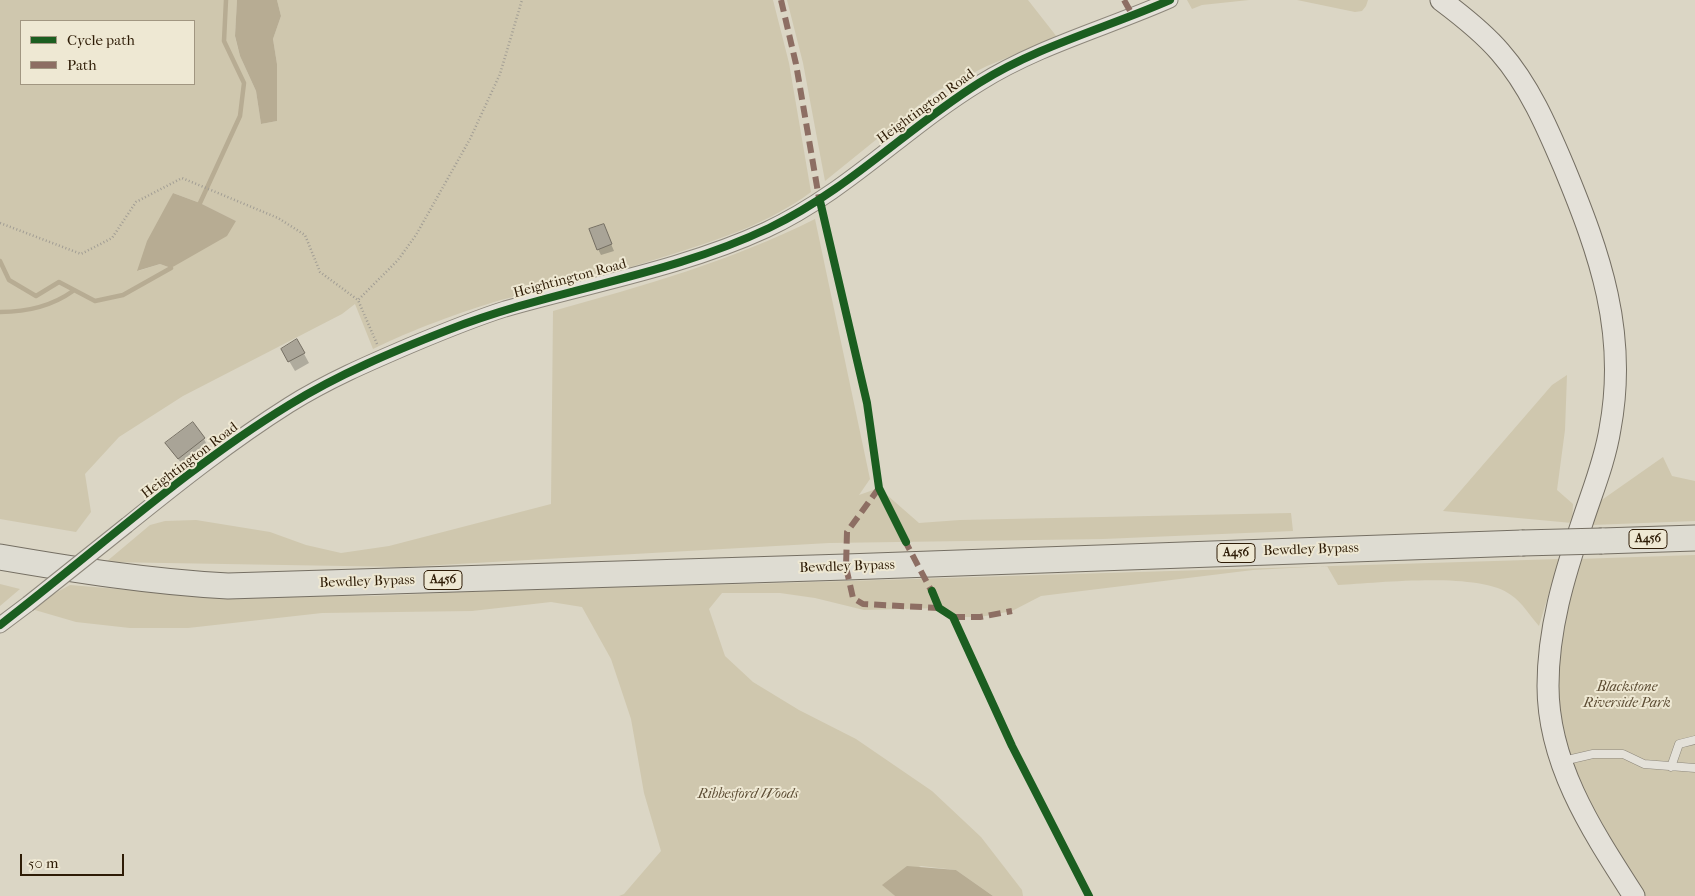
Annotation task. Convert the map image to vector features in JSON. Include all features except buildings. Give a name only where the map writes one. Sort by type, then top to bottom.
[{"type":"highway","name":"Bewdley Bypass","points":[[0,557],[112,576],[174,583],[228,586],[888,566],[1695,538]]},
{"type":"main road","points":[[1441,0],[1499,50],[1520,78],[1547,127],[1581,210],[1598,254],[1609,298],[1614,340],[1616,388],[1610,429],[1603,459],[1574,545],[1550,634],[1548,687],[1553,737],[1561,761],[1589,825],[1634,896]]},
{"type":"street","name":"Heightington Road","points":[[0,625],[204,463],[289,405],[333,380],[448,330],[504,310],[675,263],[764,231],[820,201],[846,184],[923,122],[997,73],[1034,54],[1170,0]]},
{"type":"lane","points":[[1671,767],[1679,744],[1695,740]]},
{"type":"lane","points":[[1561,761],[1594,754],[1623,754],[1644,764],[1695,768]]},
{"type":"path","points":[[358,300],[398,260],[416,235],[470,139],[500,74],[522,0]]},
{"type":"path","points":[[0,223],[81,254],[112,238],[136,202],[182,178],[222,193],[278,218],[305,235],[320,272],[358,300],[382,358]]},
{"type":"green space","points":[[0,0],[237,0],[235,37],[240,56],[256,91],[261,124],[277,121],[277,64],[273,39],[281,16],[277,0],[773,0],[789,63],[811,192],[779,213],[745,229],[710,242],[546,291],[486,305],[420,328],[373,349],[355,304],[342,314],[183,396],[119,437],[85,474],[91,512],[76,532],[0,519]],"holes":[[[173,193],[200,203],[236,221],[171,268],[160,264],[138,271]]]},
{"type":"green space","points":[[787,0],[1028,0],[1057,37],[987,66],[935,92],[825,181],[803,63]]},
{"type":"green space","points":[[1187,0],[1249,0],[1202,5],[1192,9]]},
{"type":"green space","points":[[1297,0],[1368,0],[1362,11],[1355,12]]},
{"type":"green space","points":[[815,219],[870,479],[859,495],[879,488],[919,523],[960,520],[1291,513],[1293,531],[1103,539],[829,543],[404,567],[106,562],[150,525],[165,521],[196,520],[270,532],[306,545],[341,553],[389,546],[551,504],[553,311],[653,282],[719,260],[751,248]]},
{"type":"green space","points":[[1567,375],[1565,430],[1557,490],[1573,504],[1572,523],[1443,511],[1552,385]]},
{"type":"green space","points":[[1663,457],[1672,476],[1695,481],[1695,521],[1592,525],[1596,504]]},
{"type":"green space","name":"Blackstone Riverside Park","points":[[1695,555],[1695,896],[1645,896],[1582,790],[1558,716],[1559,636],[1578,559]]},
{"type":"green space","points":[[1559,559],[1539,626],[1515,598],[1496,588],[1477,583],[1428,580],[1338,585],[1327,566]]},
{"type":"green space","name":"Ribbesford Woods","points":[[1320,566],[1253,570],[1041,596],[1012,611],[980,617],[953,617],[939,608],[864,610],[815,598],[780,593],[722,593],[709,609],[725,656],[753,682],[799,710],[856,739],[932,791],[981,837],[1022,890],[1023,896],[993,896],[956,870],[921,866],[883,885],[895,896],[619,896],[624,894],[661,851],[644,793],[631,719],[611,659],[582,607],[551,602],[472,611],[322,613],[188,628],[130,628],[76,622],[28,608],[70,585],[214,597],[373,596],[587,587],[750,584]]},
{"type":"green space","points":[[0,584],[20,589],[0,606]]},
{"type":"shaded area","points":[[237,0],[277,0],[281,16],[273,39],[277,64],[277,121],[261,124],[256,91],[240,56],[235,36]]},
{"type":"shaded area","points":[[173,193],[200,203],[236,221],[227,236],[171,268],[160,264],[137,271],[147,241]]},
{"type":"shaded area","points":[[907,866],[956,870],[993,896],[895,896],[882,885]]},
{"type":"waterway","points":[[200,203],[240,116],[244,83],[224,41],[226,0]]},
{"type":"waterway","points":[[0,261],[9,280],[36,296],[59,282],[95,301],[123,295],[171,268]]},
{"type":"waterway","points":[[0,312],[38,307],[56,301],[73,291]]},
{"type":"marked path","points":[[781,0],[796,64],[820,204]]},
{"type":"marked path","points":[[1124,0],[1133,16]]},
{"type":"marked path","points":[[879,488],[847,532],[846,567],[853,598],[863,604],[939,608]]},
{"type":"marked path","points":[[904,539],[933,594]]},
{"type":"marked path","points":[[953,617],[980,617],[1012,611]]},
{"type":"cycle path","points":[[0,625],[214,456],[289,405],[327,383],[407,346],[487,316],[690,259],[730,245],[769,228],[825,196],[926,120],[979,83],[1048,48],[1170,0]]},
{"type":"cycle path","points":[[820,201],[867,403],[879,488],[906,542]]},
{"type":"cycle path","points":[[932,591],[939,608],[953,617],[1012,746],[1089,896]]}]
